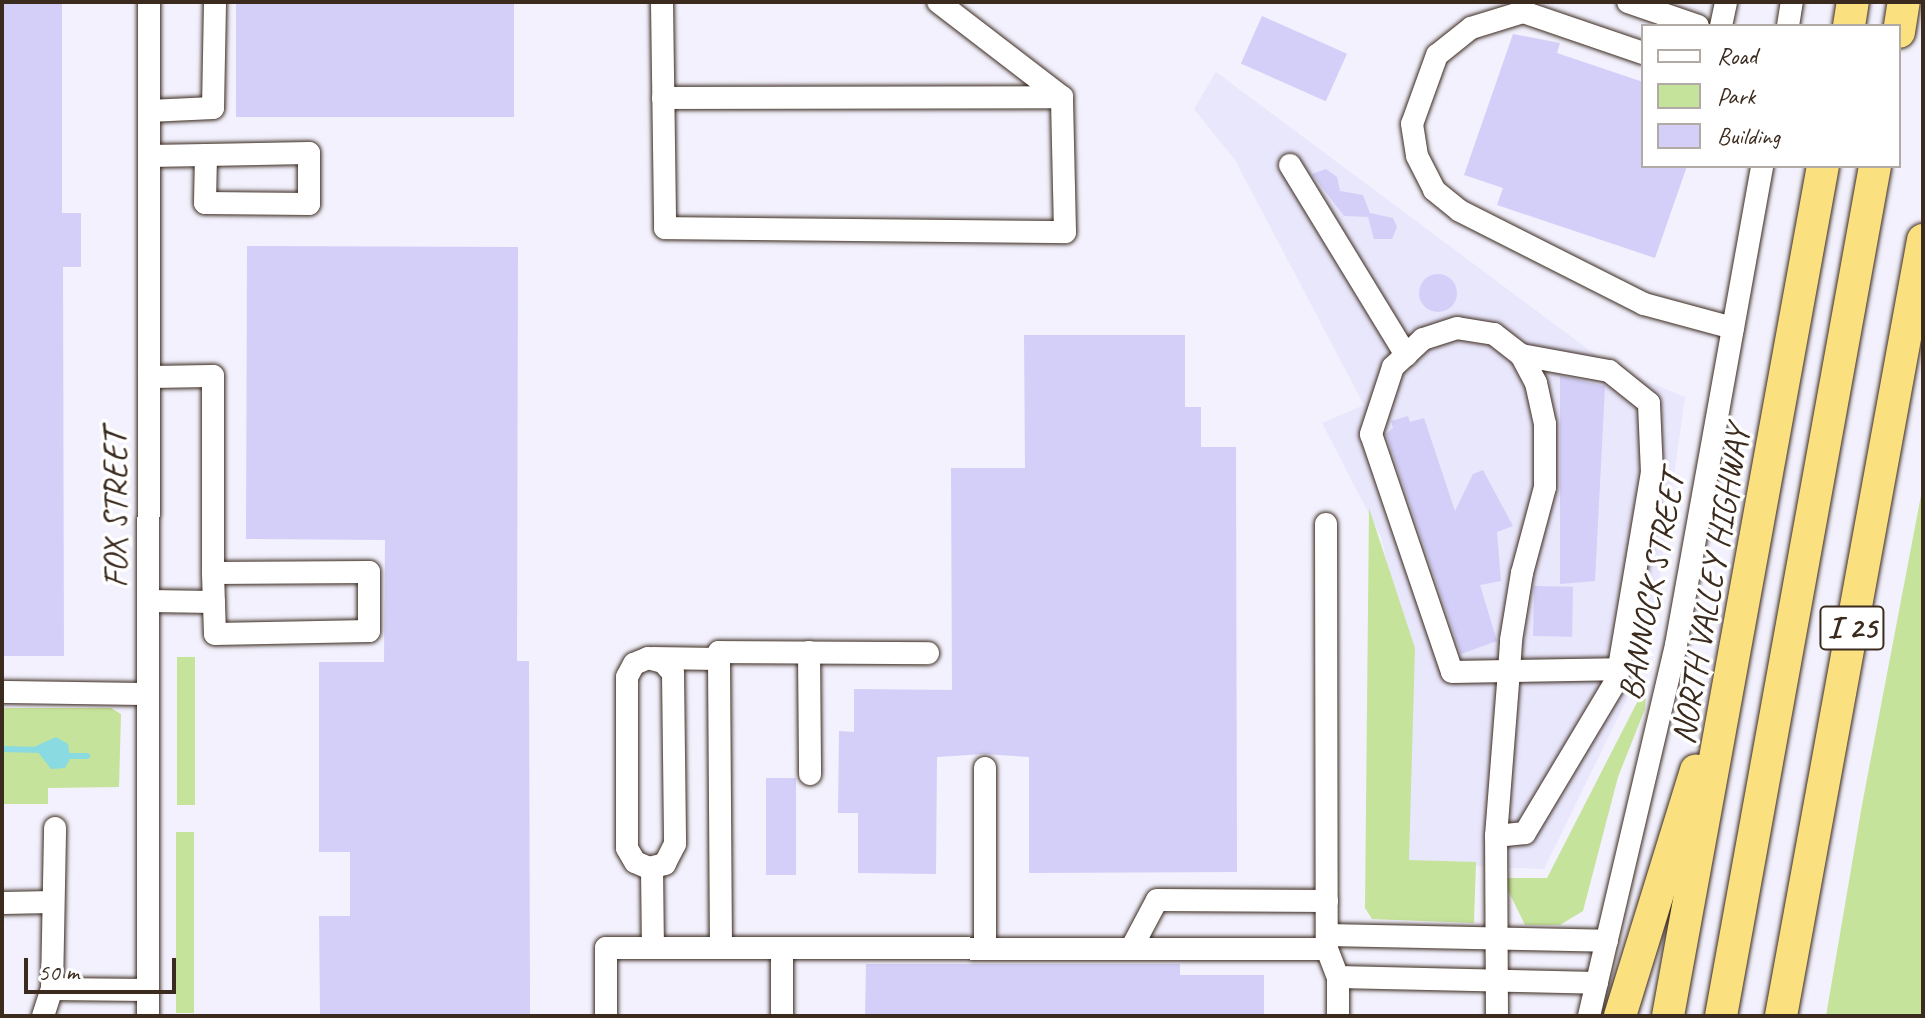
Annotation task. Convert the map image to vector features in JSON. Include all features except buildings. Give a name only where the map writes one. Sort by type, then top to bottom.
[{"type":"highway","points":[[1849,24],[1853,2]]},
{"type":"highway","points":[[1900,24],[1904,2]]},
{"type":"highway","name":"NORTH VALLEY HIGHWAY","points":[[1668,1016],[1823,168]]},
{"type":"highway","points":[[1721,1016],[1875,168]]},
{"type":"highway","name":"I 25","points":[[1781,1016],[1923,240]]},
{"type":"highway","points":[[1620,1016],[1748,587]]},
{"type":"street","name":"FOX STREET","points":[[148,1016],[149,2]]},
{"type":"street","points":[[149,111],[213,108],[215,2]]},
{"type":"street","points":[[662,2],[665,228],[1065,232],[1062,97]]},
{"type":"street","points":[[938,2],[1062,97]]},
{"type":"street","points":[[1628,2],[1692,24]]},
{"type":"street","points":[[1721,24],[1726,2]]},
{"type":"street","points":[[1788,24],[1792,2]]},
{"type":"street","points":[[1641,52],[1523,12],[1471,28],[1437,55],[1412,124],[1417,156],[1434,190],[1460,211],[1644,304],[1733,328]]},
{"type":"street","points":[[663,98],[1062,97]]},
{"type":"street","points":[[149,156],[309,153],[309,204],[205,203],[206,155]]},
{"type":"street","points":[[1290,165],[1406,355]]},
{"type":"street","name":"BANNOCK STREET","points":[[1589,1016],[1676,645],[1762,168]]},
{"type":"street","points":[[1497,1016],[1488,939],[1509,671],[1522,573],[1545,487],[1545,424],[1536,383],[1521,355],[1494,334],[1457,328],[1423,339],[1393,367],[1371,434],[1452,672],[1509,671],[1619,669]]},
{"type":"street","points":[[1496,836],[1525,833],[1619,669],[1652,473],[1649,403],[1609,371],[1521,355]]},
{"type":"street","points":[[149,377],[213,376],[213,573],[215,634],[369,631],[369,572],[213,573]]},
{"type":"street","points":[[1326,524],[1327,942],[1338,977],[1338,1016]]},
{"type":"street","points":[[149,601],[214,602]]},
{"type":"street","points":[[721,948],[719,652],[928,653]]},
{"type":"street","points":[[809,652],[810,774]]},
{"type":"street","points":[[648,658],[663,662],[673,673],[675,844],[671,858],[652,868],[635,862],[627,848],[627,677],[634,664],[648,658],[719,659]]},
{"type":"street","points":[[2,692],[148,694]]},
{"type":"street","points":[[985,768],[985,949]]},
{"type":"street","points":[[43,1016],[52,989],[55,828]]},
{"type":"street","points":[[652,868],[653,948]]},
{"type":"street","points":[[1131,949],[1157,900],[1327,901]]},
{"type":"street","points":[[2,903],[53,902]]},
{"type":"street","points":[[606,1016],[606,948],[1131,949],[1327,942],[1375,936],[1607,941]]},
{"type":"street","points":[[782,948],[782,1016]]},
{"type":"street","points":[[1338,977],[1597,983]]},
{"type":"street","points":[[52,989],[148,990]]},
{"type":"shaded area","points":[[1216,72],[1612,367],[1685,397],[1649,654],[1544,869],[1404,863],[1410,663],[1381,537],[1322,423],[1364,405],[1235,160],[1194,109]]},
{"type":"green space","points":[[1923,485],[1923,1016],[1826,1016],[1862,805]]},
{"type":"green space","points":[[1369,508],[1415,648],[1409,860],[1476,862],[1474,923],[1372,919],[1365,908]]},
{"type":"green space","points":[[177,657],[195,657],[195,805],[177,805]]},
{"type":"green space","points":[[1647,683],[1645,709],[1618,777],[1583,911],[1560,925],[1525,925],[1502,878],[1547,878]]},
{"type":"green space","points":[[2,708],[111,708],[121,714],[119,787],[48,788],[48,804],[2,804]]},
{"type":"green space","points":[[176,832],[194,832],[194,1013],[176,1013]]},
{"type":"water","points":[[56,737],[68,744],[70,759],[65,768],[51,769],[34,747]]},
{"type":"waterway","points":[[2,749],[42,750]]},
{"type":"waterway","points":[[65,756],[87,756]]}]
